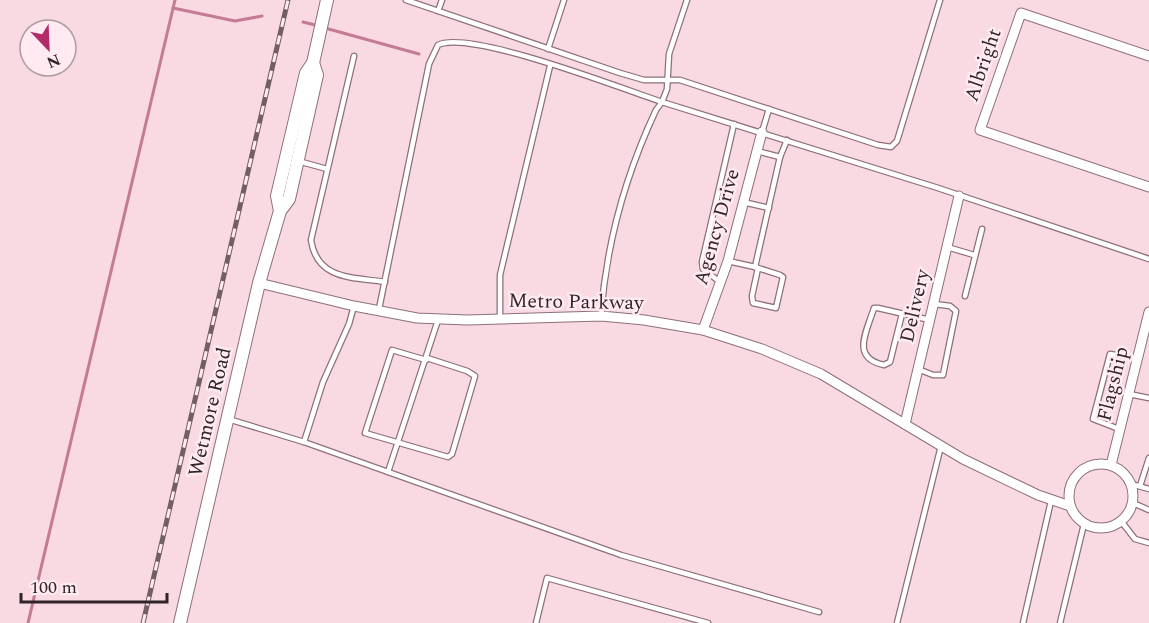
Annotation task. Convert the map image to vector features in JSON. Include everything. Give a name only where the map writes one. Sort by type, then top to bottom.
[{"type":"main road","name":"Wetmore Road","points":[[280,211],[277,196],[306,73],[313,63],[327,0]]},
{"type":"main road","name":"Wetmore Road","points":[[180,623],[259,283],[280,211],[289,199],[317,75],[313,63]]},
{"type":"street","name":"Albright","points":[[1149,56],[1021,13],[980,130],[1149,187]]},
{"type":"street","name":"Agency Drive","points":[[703,330],[728,261],[762,132]]},
{"type":"street","name":"Delivery","points":[[905,424],[959,196]]},
{"type":"street","name":"Metro Parkway","points":[[259,283],[354,306],[438,320],[601,316],[644,320],[703,330],[802,365],[941,446],[1051,501],[1070,506]]},
{"type":"street","name":"Flagship","points":[[1111,465],[1137,359],[1145,350],[1149,315]]},
{"type":"street","points":[[1091,465],[1111,465],[1120,469],[1136,485],[1130,512],[1121,521],[1107,528],[1084,524],[1070,506],[1070,486],[1082,470],[1091,465]]},
{"type":"lane","points":[[406,0],[636,78],[680,80],[878,145],[891,147],[897,141],[940,0]]},
{"type":"lane","points":[[438,11],[442,0]]},
{"type":"lane","points":[[548,49],[564,0]]},
{"type":"lane","points":[[601,316],[604,280],[631,167],[662,102],[668,80],[669,54],[687,0]]},
{"type":"lane","points":[[379,309],[429,64],[438,45],[452,41],[528,58],[1149,259]]},
{"type":"lane","points":[[354,56],[311,240],[317,257],[329,272],[385,282]]},
{"type":"lane","points":[[500,319],[500,275],[550,66]]},
{"type":"lane","points":[[762,132],[769,109]]},
{"type":"lane","points":[[720,282],[703,269],[702,262],[734,124]]},
{"type":"lane","points":[[728,261],[757,268],[783,277],[776,308],[753,303],[752,296],[757,268],[769,208],[780,157],[787,140]]},
{"type":"lane","points":[[757,151],[780,157]]},
{"type":"lane","points":[[297,161],[327,169]]},
{"type":"lane","points":[[743,202],[769,208]]},
{"type":"lane","points":[[965,296],[982,228]]},
{"type":"lane","points":[[947,247],[974,255]]},
{"type":"lane","points":[[918,369],[933,375],[943,375],[956,311],[950,306],[934,304]]},
{"type":"lane","points":[[304,442],[323,382],[349,324],[354,306]]},
{"type":"lane","points":[[902,314],[890,362],[884,365],[874,363],[865,355],[862,347],[874,308],[902,314],[930,320]]},
{"type":"lane","points":[[388,472],[438,320]]},
{"type":"lane","points":[[392,350],[467,371],[475,376],[452,454],[439,456],[398,443],[365,433],[392,350]]},
{"type":"lane","points":[[1120,429],[1093,419],[1110,354],[1137,359]]},
{"type":"lane","points":[[1129,394],[1149,398]]},
{"type":"lane","points":[[228,419],[304,442],[621,555],[819,612]]},
{"type":"lane","points":[[897,623],[941,446]]},
{"type":"lane","points":[[1149,458],[1136,485],[1149,489]]},
{"type":"lane","points":[[1023,623],[1051,501]]},
{"type":"lane","points":[[1133,503],[1149,510]]},
{"type":"lane","points":[[1121,521],[1135,539],[1149,543]]},
{"type":"lane","points":[[1060,623],[1084,524]]},
{"type":"lane","points":[[536,623],[548,578],[708,623]]},
{"type":"waterway","points":[[28,623],[175,0]]},
{"type":"waterway","points":[[173,8],[235,21],[262,16]]},
{"type":"waterway","points":[[303,22],[319,26]]},
{"type":"waterway","points":[[325,28],[419,54]]},
{"type":"railway","points":[[143,623],[288,0]]}]
